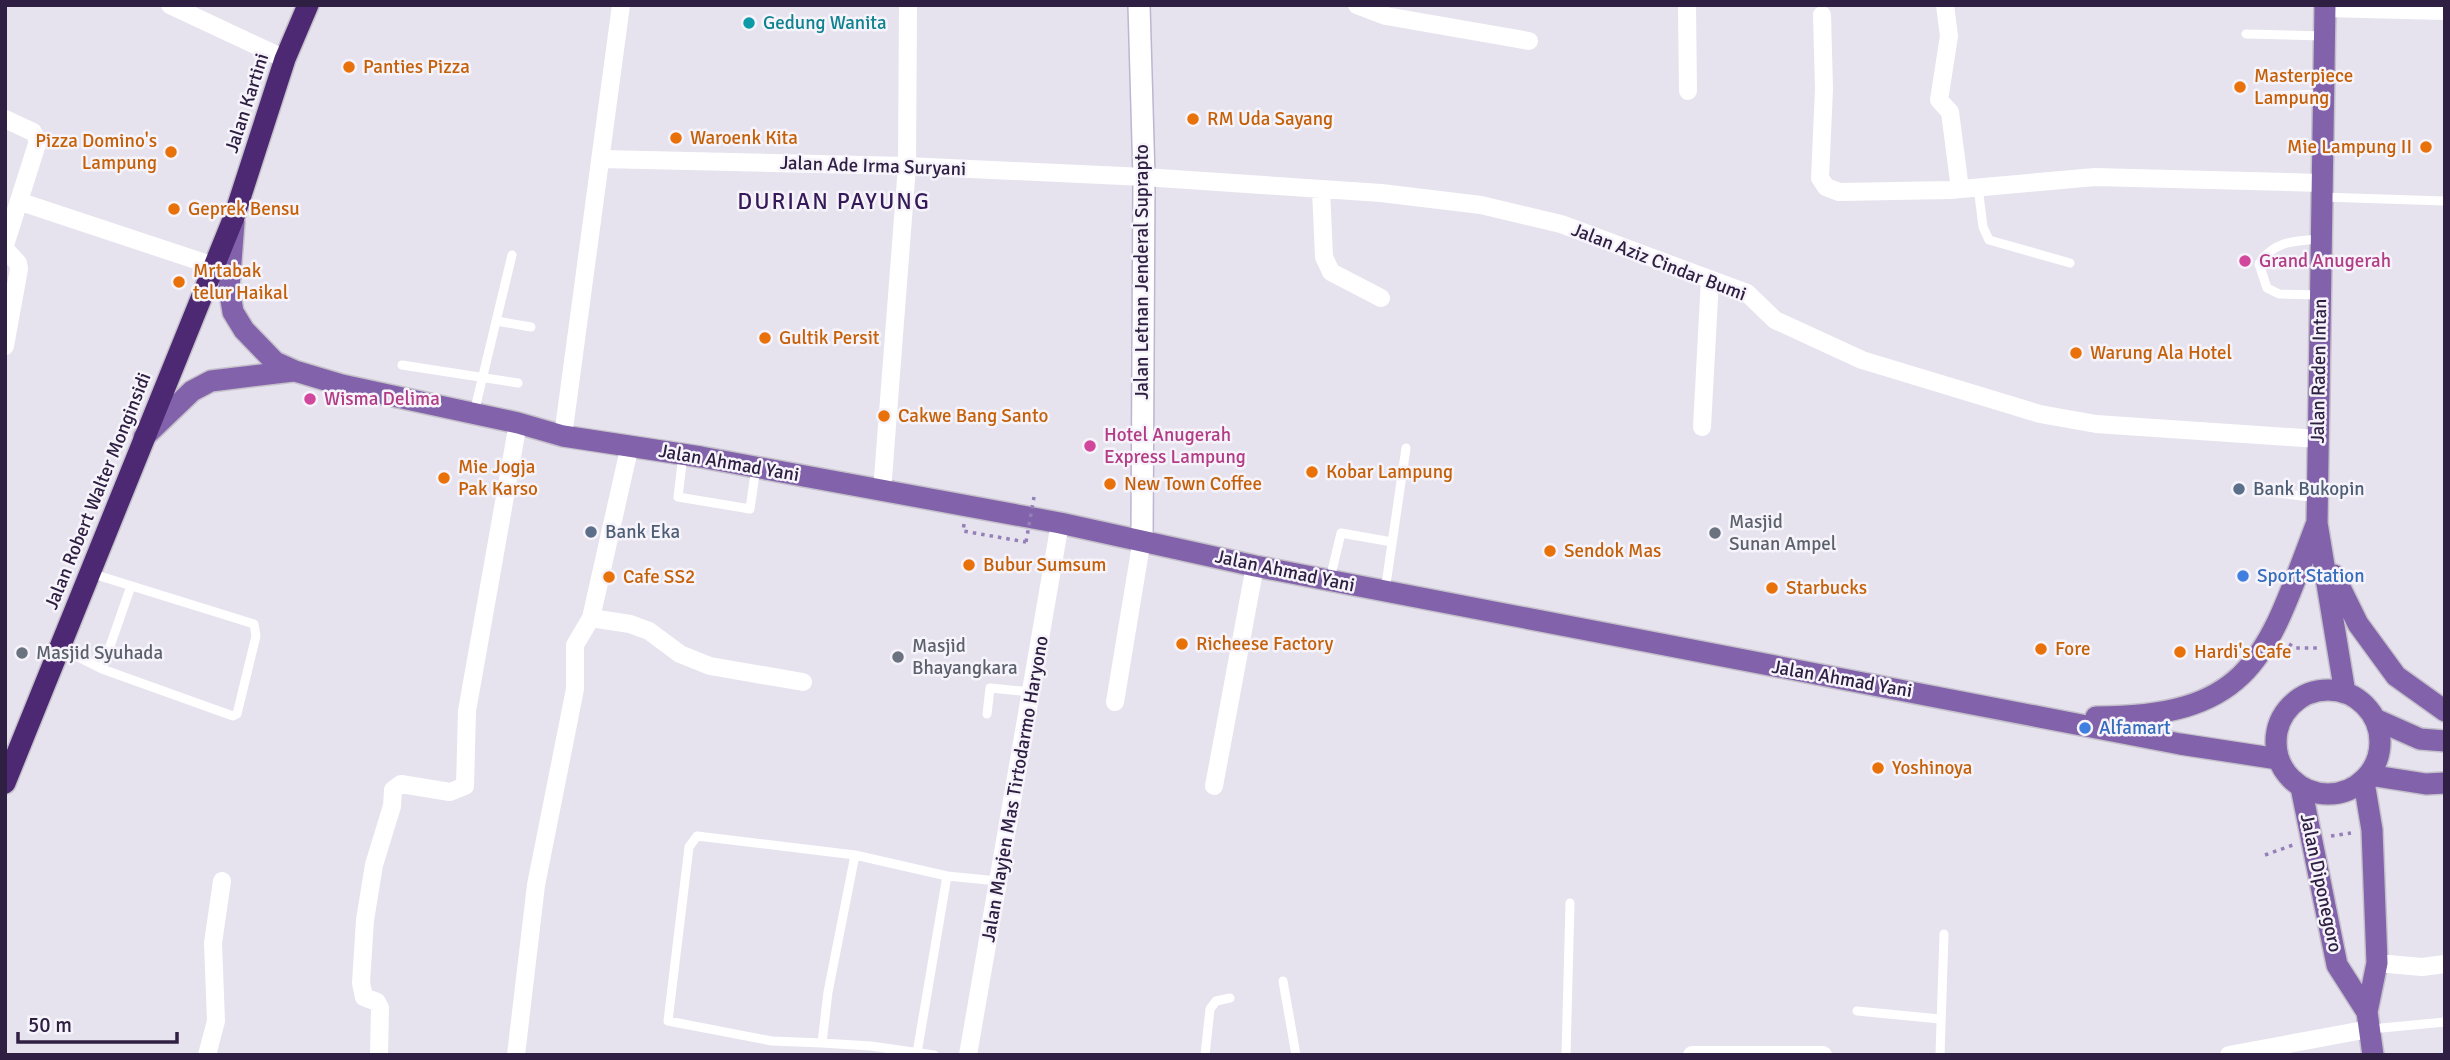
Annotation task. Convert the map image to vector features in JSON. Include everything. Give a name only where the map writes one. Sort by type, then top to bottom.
[{"type":"highway","name":"Jalan Kartini","points":[[234,217],[285,60],[308,5]]},
{"type":"highway","name":"Jalan Robert Walter Monginsidi","points":[[5,783],[234,217]]},
{"type":"main road","name":"Jalan Raden Intan","points":[[2325,7],[2317,523],[2345,693]]},
{"type":"main road","name":"Jalan Ahmad Yani","points":[[234,217],[229,288],[233,312],[275,362],[342,385],[518,423],[563,436],[684,454],[1060,523],[1255,566],[2180,744],[2278,759]]},
{"type":"main road","name":"Jalan Ahmad Yani","points":[[143,438],[192,391],[211,381],[295,371]]},
{"type":"main road","points":[[2050,717],[2135,717],[2186,708],[2229,687],[2257,661],[2273,634],[2317,523]]},
{"type":"main road","points":[[2321,548],[2358,624],[2396,676],[2445,711]]},
{"type":"main road","points":[[2375,719],[2381,738],[2378,758],[2366,778],[2344,793],[2322,795],[2301,787],[2291,779],[2278,759],[2275,743],[2278,726],[2291,706],[2312,692],[2328,690],[2345,693],[2357,699],[2375,719],[2420,739],[2445,741]]},
{"type":"main road","points":[[2366,778],[2426,784],[2445,783]]},
{"type":"main road","name":"Jalan Diponegoro","points":[[2366,778],[2372,830],[2377,963],[2368,1020],[2373,1055]]},
{"type":"main road","name":"Jalan Diponegoro","points":[[2301,787],[2337,965],[2368,1020]]},
{"type":"street","points":[[170,5],[285,60]]},
{"type":"street","points":[[563,436],[621,5]]},
{"type":"street","points":[[882,491],[907,166],[908,5]]},
{"type":"street","name":"Jalan Letnan Jenderal Suprapto","points":[[1139,5],[1144,177],[1142,539]]},
{"type":"street","points":[[1357,5],[1386,16],[1529,41]]},
{"type":"street","points":[[1687,5],[1688,91]]},
{"type":"street","points":[[1945,5],[1949,36],[1939,100],[1950,112],[1969,188]]},
{"type":"street","points":[[2325,7],[2445,11]]},
{"type":"street","points":[[1822,15],[1824,89],[1820,178],[1826,187],[1854,192],[1969,188],[2095,177],[2322,190]]},
{"type":"street","points":[[5,119],[33,132],[38,141],[5,247],[18,263],[19,269],[5,346]]},
{"type":"street","name":"Jalan Ade Irma Suryani","points":[[601,159],[907,166],[1144,177]]},
{"type":"street","name":"Jalan Aziz Cindar Bumi","points":[[1144,177],[1394,194],[1518,213],[1561,224],[1747,293],[1775,320],[1861,360],[2040,414],[2096,424],[2318,439]]},
{"type":"street","points":[[1321,189],[1324,257],[1331,272],[1381,298]]},
{"type":"street","points":[[21,202],[214,266]]},
{"type":"street","points":[[1702,426],[1710,279]]},
{"type":"street","points":[[379,1055],[380,1008],[377,1002],[364,997],[361,983],[365,920],[374,865],[392,806],[393,790],[401,784],[450,792],[464,786],[467,710],[518,423]]},
{"type":"street","points":[[516,1055],[536,885],[575,689],[575,645],[591,618],[629,445]]},
{"type":"street","name":"Jalan Mayjen Mas Tirtodarmo Haryono","points":[[968,1055],[1033,692],[1060,523]]},
{"type":"street","points":[[1115,702],[1142,539]]},
{"type":"street","points":[[1214,786],[1255,566]]},
{"type":"street","points":[[591,618],[630,624],[649,631],[681,654],[710,666],[803,682]]},
{"type":"street","points":[[207,1055],[216,1021],[213,943],[222,881]]},
{"type":"street","points":[[2377,963],[2422,967],[2445,964]]},
{"type":"street","points":[[2230,1055],[2368,1020]]},
{"type":"street","points":[[1692,1055],[1824,1055]]},
{"type":"lane","points":[[2246,34],[2325,36]]},
{"type":"lane","points":[[2274,96],[2324,94]]},
{"type":"lane","points":[[1969,188],[1989,240],[2070,263]]},
{"type":"lane","points":[[2322,190],[2445,201]]},
{"type":"lane","points":[[2320,295],[2279,294],[2267,288],[2259,264],[2267,252],[2282,243],[2321,239]]},
{"type":"lane","points":[[474,414],[512,255]]},
{"type":"lane","points":[[496,321],[531,327]]},
{"type":"lane","points":[[402,365],[518,383]]},
{"type":"lane","points":[[1385,591],[1406,449]]},
{"type":"lane","points":[[684,454],[678,497],[750,509],[756,467]]},
{"type":"lane","points":[[2262,491],[2317,498]]},
{"type":"lane","points":[[1329,580],[1341,533],[1392,542]]},
{"type":"lane","points":[[59,648],[102,669],[233,716],[237,714],[256,636],[254,624],[89,572]]},
{"type":"lane","points":[[102,669],[131,586]]},
{"type":"lane","points":[[987,714],[990,688],[1033,692]]},
{"type":"lane","points":[[933,1055],[822,1043],[772,1041],[668,1021],[689,847],[698,836],[855,855],[947,876],[998,881]]},
{"type":"lane","points":[[822,1043],[828,992],[855,855]]},
{"type":"lane","points":[[917,1052],[947,876]]},
{"type":"lane","points":[[1566,1055],[1570,904]]},
{"type":"lane","points":[[1940,1055],[1944,934]]},
{"type":"lane","points":[[1283,981],[1296,1055]]},
{"type":"lane","points":[[1205,1055],[1210,1009],[1216,1001],[1230,998]]},
{"type":"lane","points":[[1857,1011],[1941,1019]]},
{"type":"lane","points":[[2368,1020],[2445,1022]]},
{"type":"path","points":[[1026,542],[1034,497]]},
{"type":"place","name":"Gedung Wanita","points":[[749,23]]},
{"type":"place","name":"Panties Pizza","points":[[349,67]]},
{"type":"place","name":"Masterpiece Lampung","points":[[2240,87]]},
{"type":"place","name":"RM Uda Sayang","points":[[1193,119]]},
{"type":"place","name":"Waroenk Kita","points":[[676,138]]},
{"type":"place","name":"Mie Lampung II","points":[[2426,147]]},
{"type":"place","name":"Pizza Domino's Lampung","points":[[171,152]]},
{"type":"place","name":"Geprek Bensu","points":[[174,209]]},
{"type":"place","name":"Grand Anugerah","points":[[2245,261]]},
{"type":"place","name":"Mrtabak telur Haikal","points":[[179,282]]},
{"type":"place","name":"Gultik Persit","points":[[765,338]]},
{"type":"place","name":"Warung Ala Hotel","points":[[2076,353]]},
{"type":"place","name":"Wisma Delima","points":[[310,399]]},
{"type":"place","name":"Cakwe Bang Santo","points":[[884,416]]},
{"type":"place","name":"Hotel Anugerah Express Lampung","points":[[1090,446]]},
{"type":"place","name":"Kobar Lampung","points":[[1312,472]]},
{"type":"place","name":"Mie Jogja Pak Karso","points":[[444,478]]},
{"type":"place","name":"New Town Coffee","points":[[1110,484]]},
{"type":"place","name":"Bank Bukopin","points":[[2239,489]]},
{"type":"place","name":"Bank Eka","points":[[591,532]]},
{"type":"place","name":"Masjid Sunan Ampel","points":[[1715,533]]},
{"type":"place","name":"Sendok Mas","points":[[1550,551]]},
{"type":"place","name":"Bubur Sumsum","points":[[969,565]]},
{"type":"place","name":"Sport Station","points":[[2243,576]]},
{"type":"place","name":"Cafe SS2","points":[[609,577]]},
{"type":"place","name":"Starbucks","points":[[1772,588]]},
{"type":"place","name":"Richeese Factory","points":[[1182,644]]},
{"type":"place","name":"Fore","points":[[2041,649]]},
{"type":"place","name":"Hardi's Cafe","points":[[2180,652]]},
{"type":"place","name":"Masjid Syuhada","points":[[22,653]]},
{"type":"place","name":"Masjid Bhayangkara","points":[[898,657]]},
{"type":"place","name":"Alfamart","points":[[2085,728]]},
{"type":"place","name":"Yoshinoya","points":[[1878,768]]},
{"type":"district","name":"DURIAN PAYUNG","points":[[834,201]]}]
